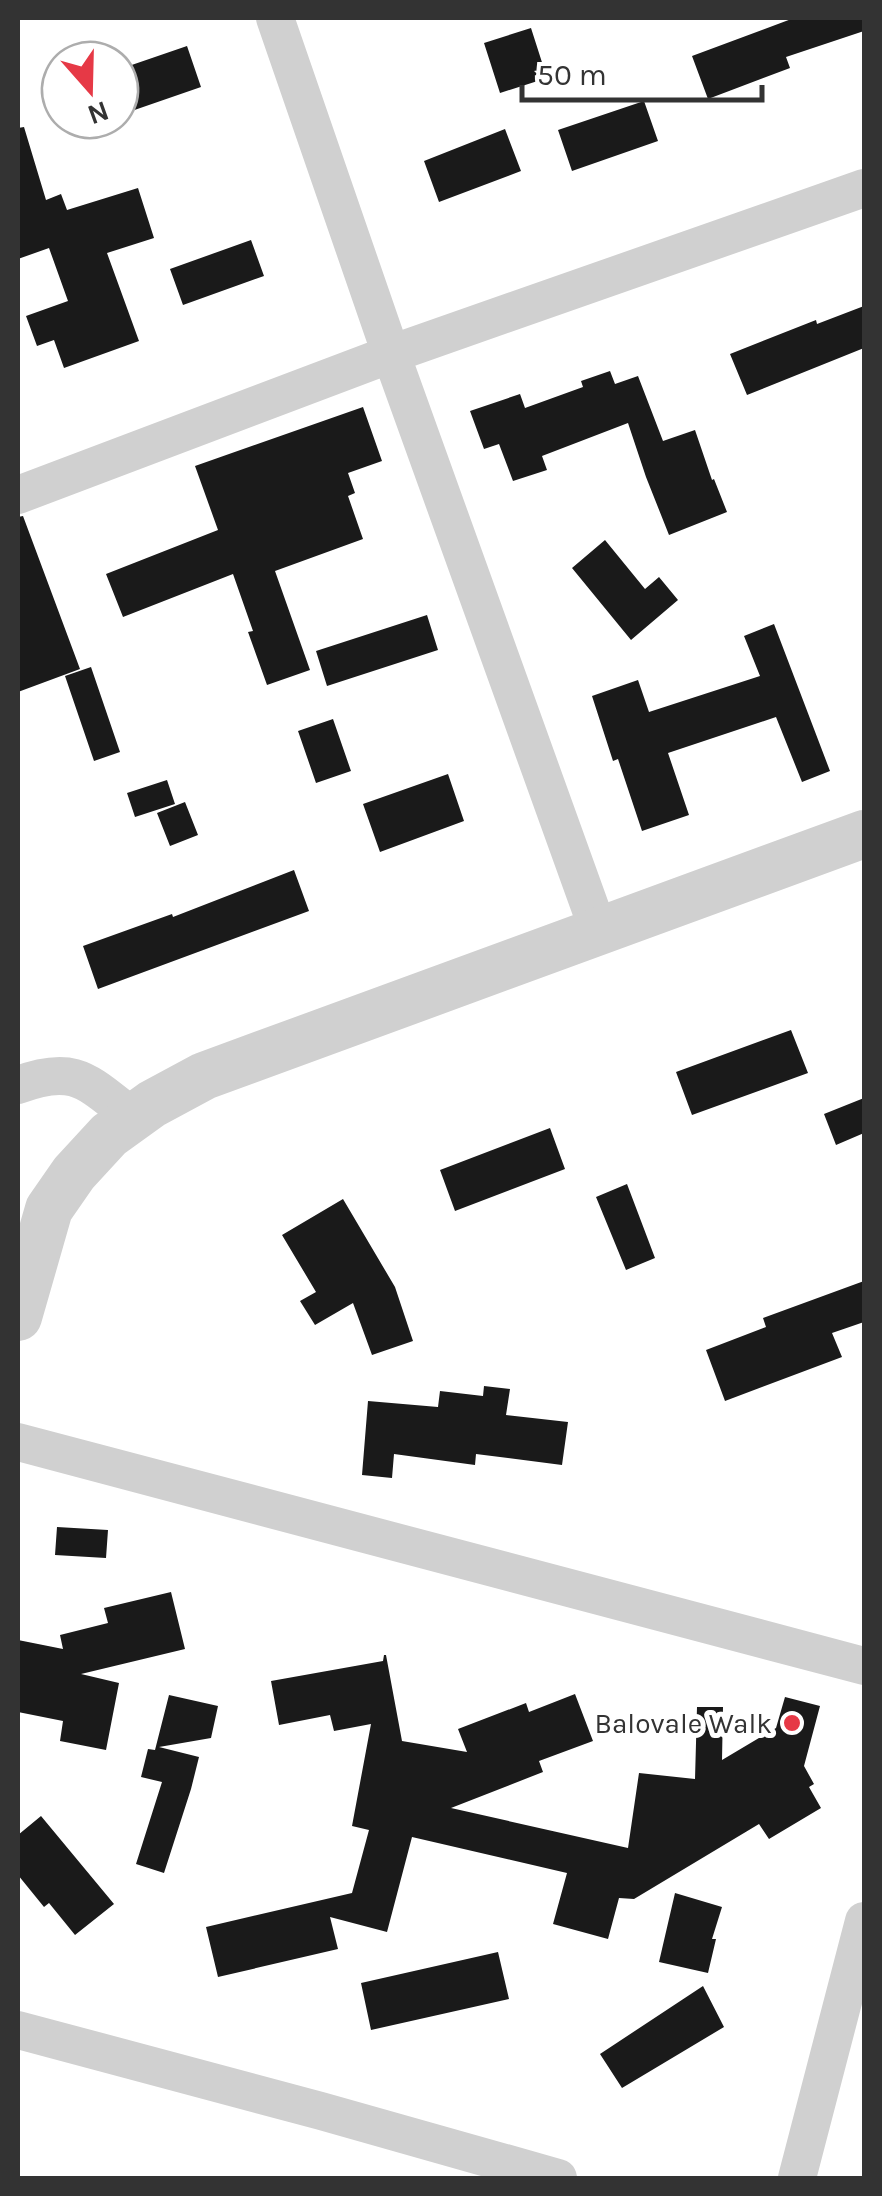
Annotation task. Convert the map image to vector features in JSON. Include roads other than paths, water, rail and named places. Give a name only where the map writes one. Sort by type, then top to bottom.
[{"type":"street","points":[[276,18],[390,354],[600,932]]},
{"type":"street","points":[[18,494],[390,354],[864,188]]},
{"type":"street","points":[[18,1317],[49,1209],[74,1173],[110,1135],[152,1104],[204,1076],[864,834]]},
{"type":"street","points":[[18,1086],[63,1074],[87,1082],[133,1117]]},
{"type":"street","points":[[18,1442],[864,1666]]},
{"type":"street","points":[[797,2178],[864,1920]]},
{"type":"street","points":[[18,2030],[558,2178]]},
{"type":"place","name":"Balovale Walk","points":[[792,1723]]}]
